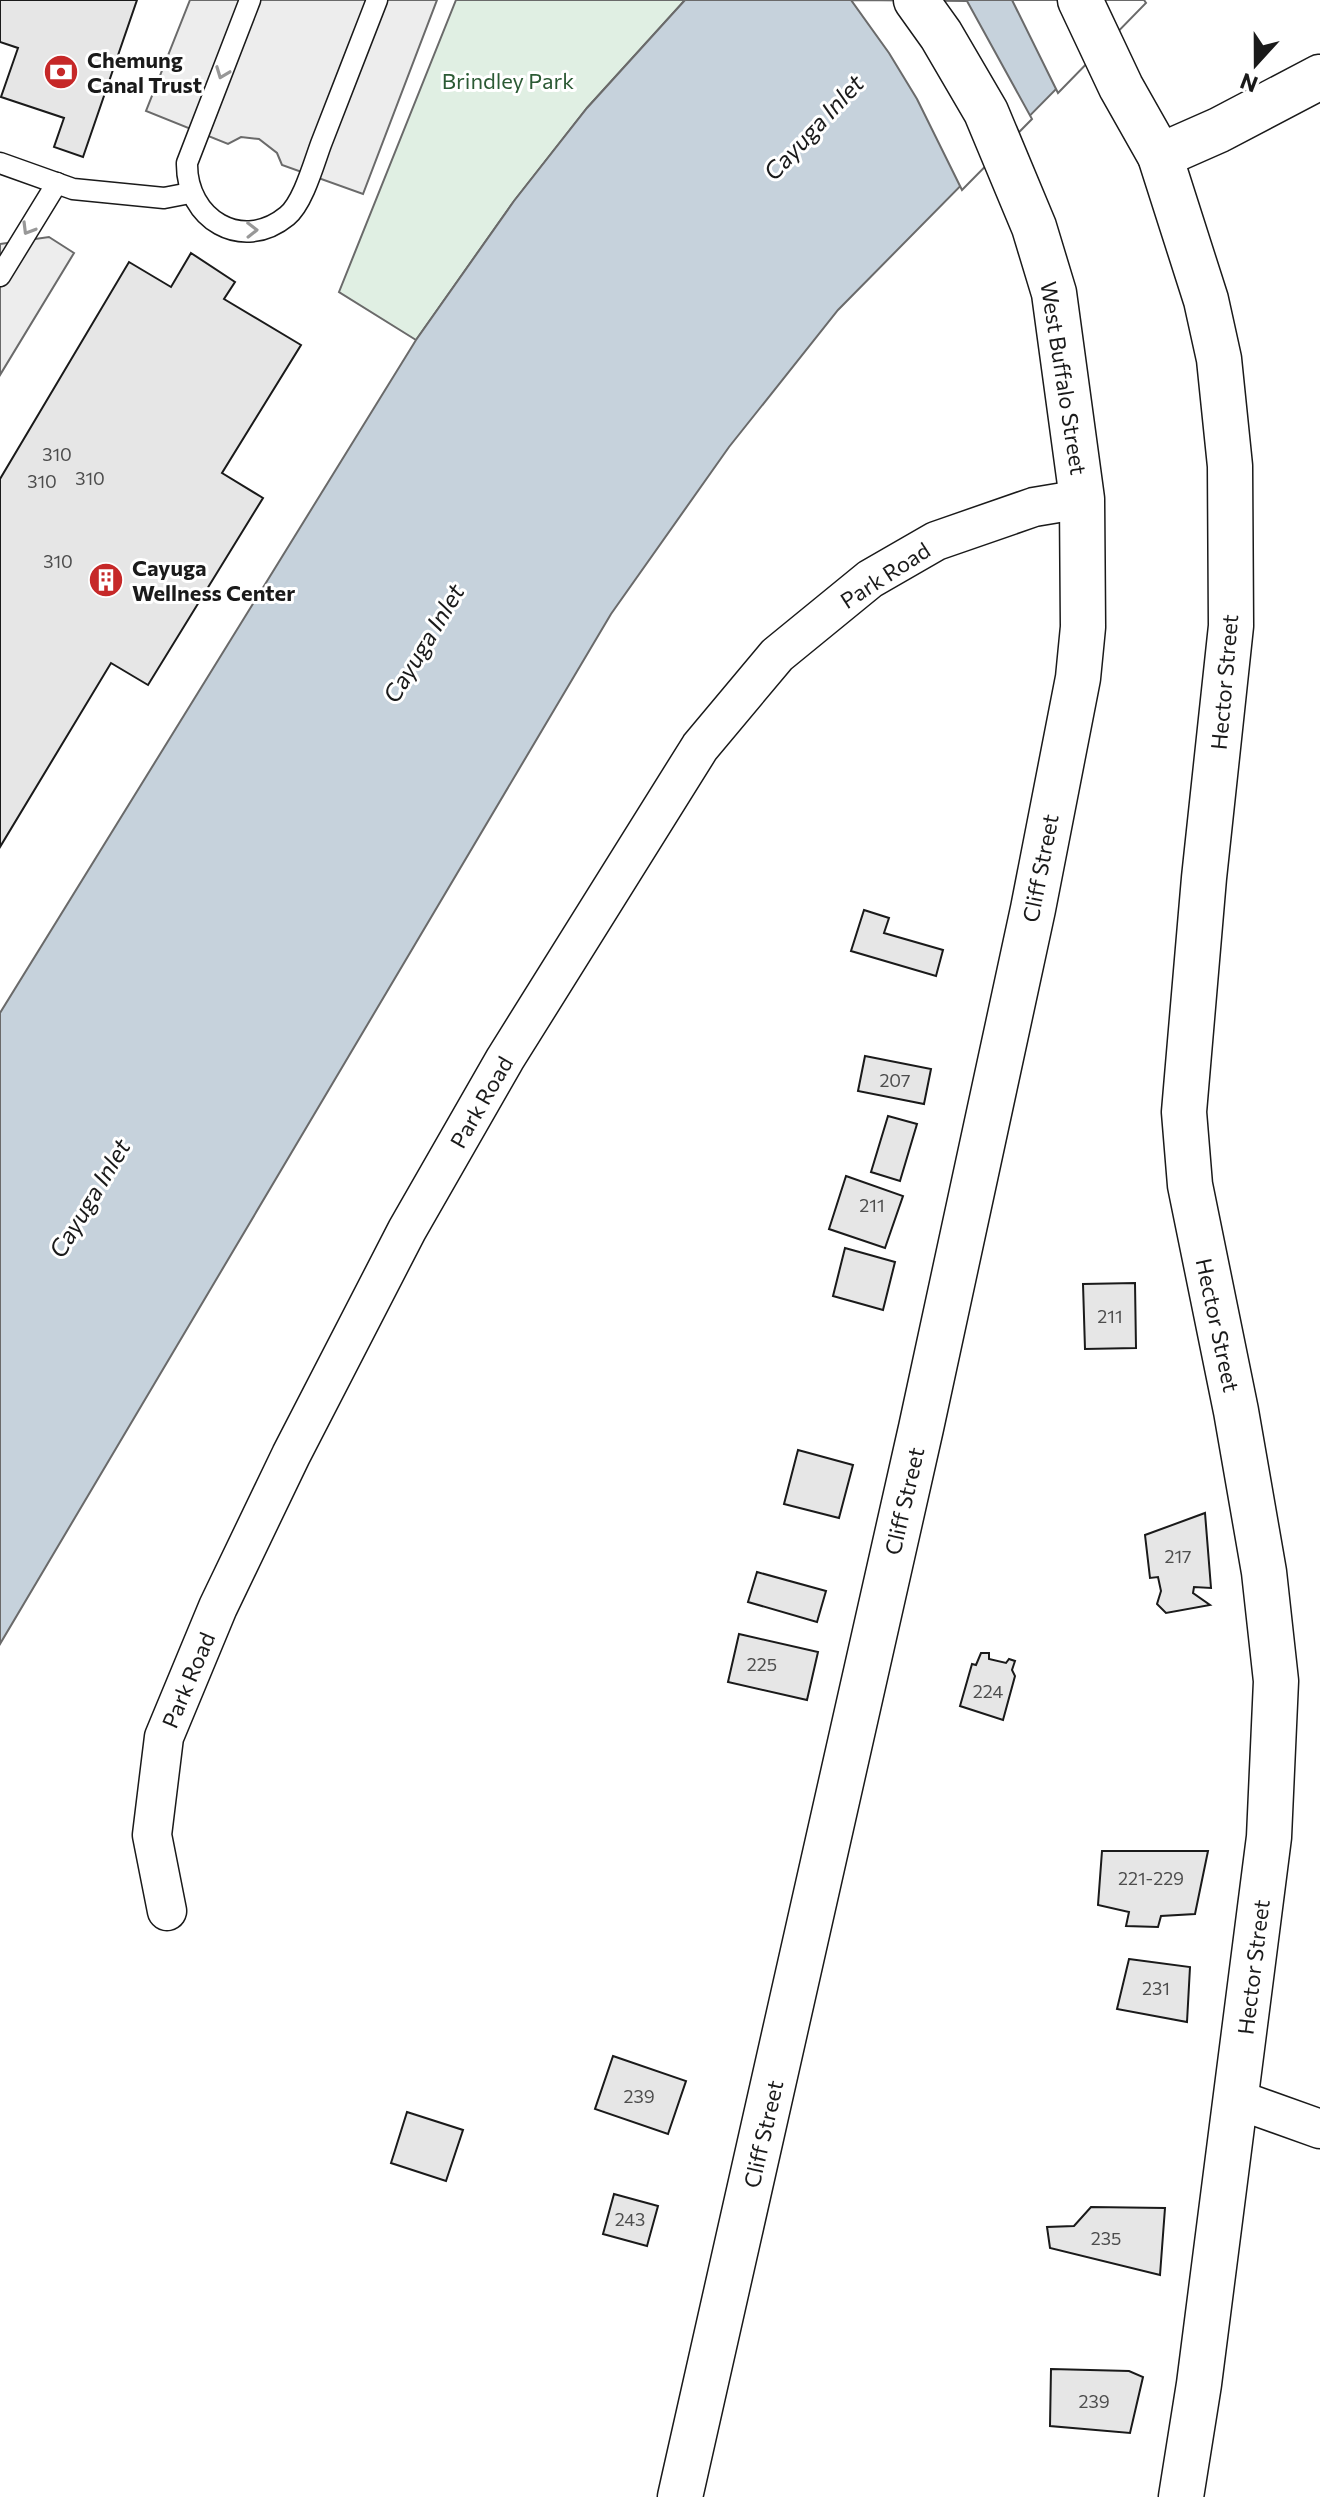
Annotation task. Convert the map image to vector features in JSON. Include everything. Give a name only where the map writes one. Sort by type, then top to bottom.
[{"type":"main road","name":"West Buffalo Street","points":[[916,0],[941,35],[986,112],[1034,227],[1054,293],[1082,499]]},
{"type":"main road","name":"Hector Street","points":[[1080,0],[1121,87],[1160,156],[1206,300],[1219,359],[1230,466],[1231,626],[1201,908],[1184,1112],[1190,1185],[1236,1411],[1264,1572],[1276,1681],[1269,1837],[1201,2368],[1181,2497]]},
{"type":"main road","points":[[1160,156],[1316,85]]},
{"type":"main road","name":"Cliff Street","points":[[680,2497],[921,1428],[1033,909],[1078,678],[1083,627],[1082,499]]},
{"type":"street","name":"Park Road","points":[[167,1911],[152,1835],[164,1737],[218,1607],[291,1455],[407,1230],[505,1059],[700,747],[777,655],[870,579],[936,541],[1034,507],[1082,499]]},
{"type":"street","points":[[1236,2099],[1320,2129]]},
{"type":"lane","points":[[250,0],[187,163],[190,193],[201,212],[231,230],[266,230],[290,214],[306,184],[377,0]]},
{"type":"lane","points":[[0,163],[73,189],[164,198],[190,193]]},
{"type":"lane","points":[[0,276],[57,183]]},
{"type":"green space","name":"Brindley Park","points":[[456,0],[685,0],[587,108],[514,201],[416,340],[339,292]]},
{"type":"shaded area","points":[[190,0],[437,0],[363,194],[282,165],[277,153],[259,139],[241,137],[228,144],[146,111]]},
{"type":"shaded area","points":[[49,237],[74,253],[0,375],[0,244]]},
{"type":"water","name":"Cayuga Inlet","points":[[685,0],[1144,0],[838,310],[729,447],[611,614],[0,1644],[0,1013],[416,340],[514,201],[587,108]]},
{"type":"pier","points":[[851,0],[967,1],[1032,119],[962,190],[917,99]]},
{"type":"pier","points":[[1012,0],[1144,0],[1146,3],[1058,93]]},
{"type":"building","name":"Chemung Canal Trust","points":[[0,0],[137,0],[83,157],[54,147],[64,118],[1,97],[18,48],[0,42]]},
{"type":"building","name":"Cayuga Wellness Center","points":[[191,253],[235,282],[224,299],[301,345],[222,473],[263,498],[148,685],[111,663],[0,847],[0,479],[129,262],[171,287]]},
{"type":"building","points":[[864,910],[889,918],[884,933],[943,950],[936,976],[851,951]]},
{"type":"building","points":[[865,1056],[931,1069],[924,1104],[858,1091]]},
{"type":"building","points":[[888,1116],[917,1124],[900,1181],[871,1172]]},
{"type":"building","points":[[846,1176],[903,1196],[885,1248],[829,1229]]},
{"type":"building","points":[[845,1248],[895,1262],[883,1310],[833,1296]]},
{"type":"building","points":[[1135,1283],[1136,1348],[1085,1349],[1083,1284]]},
{"type":"building","points":[[798,1450],[853,1465],[839,1518],[784,1504]]},
{"type":"building","points":[[1205,1513],[1211,1588],[1194,1587],[1193,1593],[1210,1605],[1166,1613],[1157,1604],[1161,1591],[1158,1577],[1150,1578],[1145,1535]]},
{"type":"building","points":[[757,1572],[826,1591],[817,1622],[748,1602]]},
{"type":"building","points":[[739,1634],[818,1652],[807,1700],[728,1682]]},
{"type":"building","points":[[981,1653],[989,1653],[989,1659],[1006,1663],[1009,1659],[1015,1661],[1012,1670],[1015,1676],[1003,1720],[960,1706],[972,1664],[976,1665]]},
{"type":"building","points":[[1102,1851],[1208,1851],[1195,1914],[1161,1916],[1158,1927],[1126,1926],[1129,1912],[1098,1905]]},
{"type":"building","points":[[1129,1959],[1190,1967],[1187,2022],[1117,2009]]},
{"type":"building","points":[[613,2056],[686,2081],[668,2134],[595,2109]]},
{"type":"building","points":[[407,2112],[463,2130],[446,2181],[391,2163]]},
{"type":"building","points":[[614,2194],[658,2206],[647,2246],[603,2234]]},
{"type":"building","points":[[1091,2207],[1165,2208],[1160,2275],[1050,2248],[1047,2227],[1074,2226]]},
{"type":"building","points":[[1051,2369],[1129,2371],[1143,2377],[1130,2433],[1050,2426]]},
{"type":"place","name":"Chemung Canal Trust","points":[[61,72]]},
{"type":"place","name":"Cayuga Wellness Center","points":[[106,580]]}]
